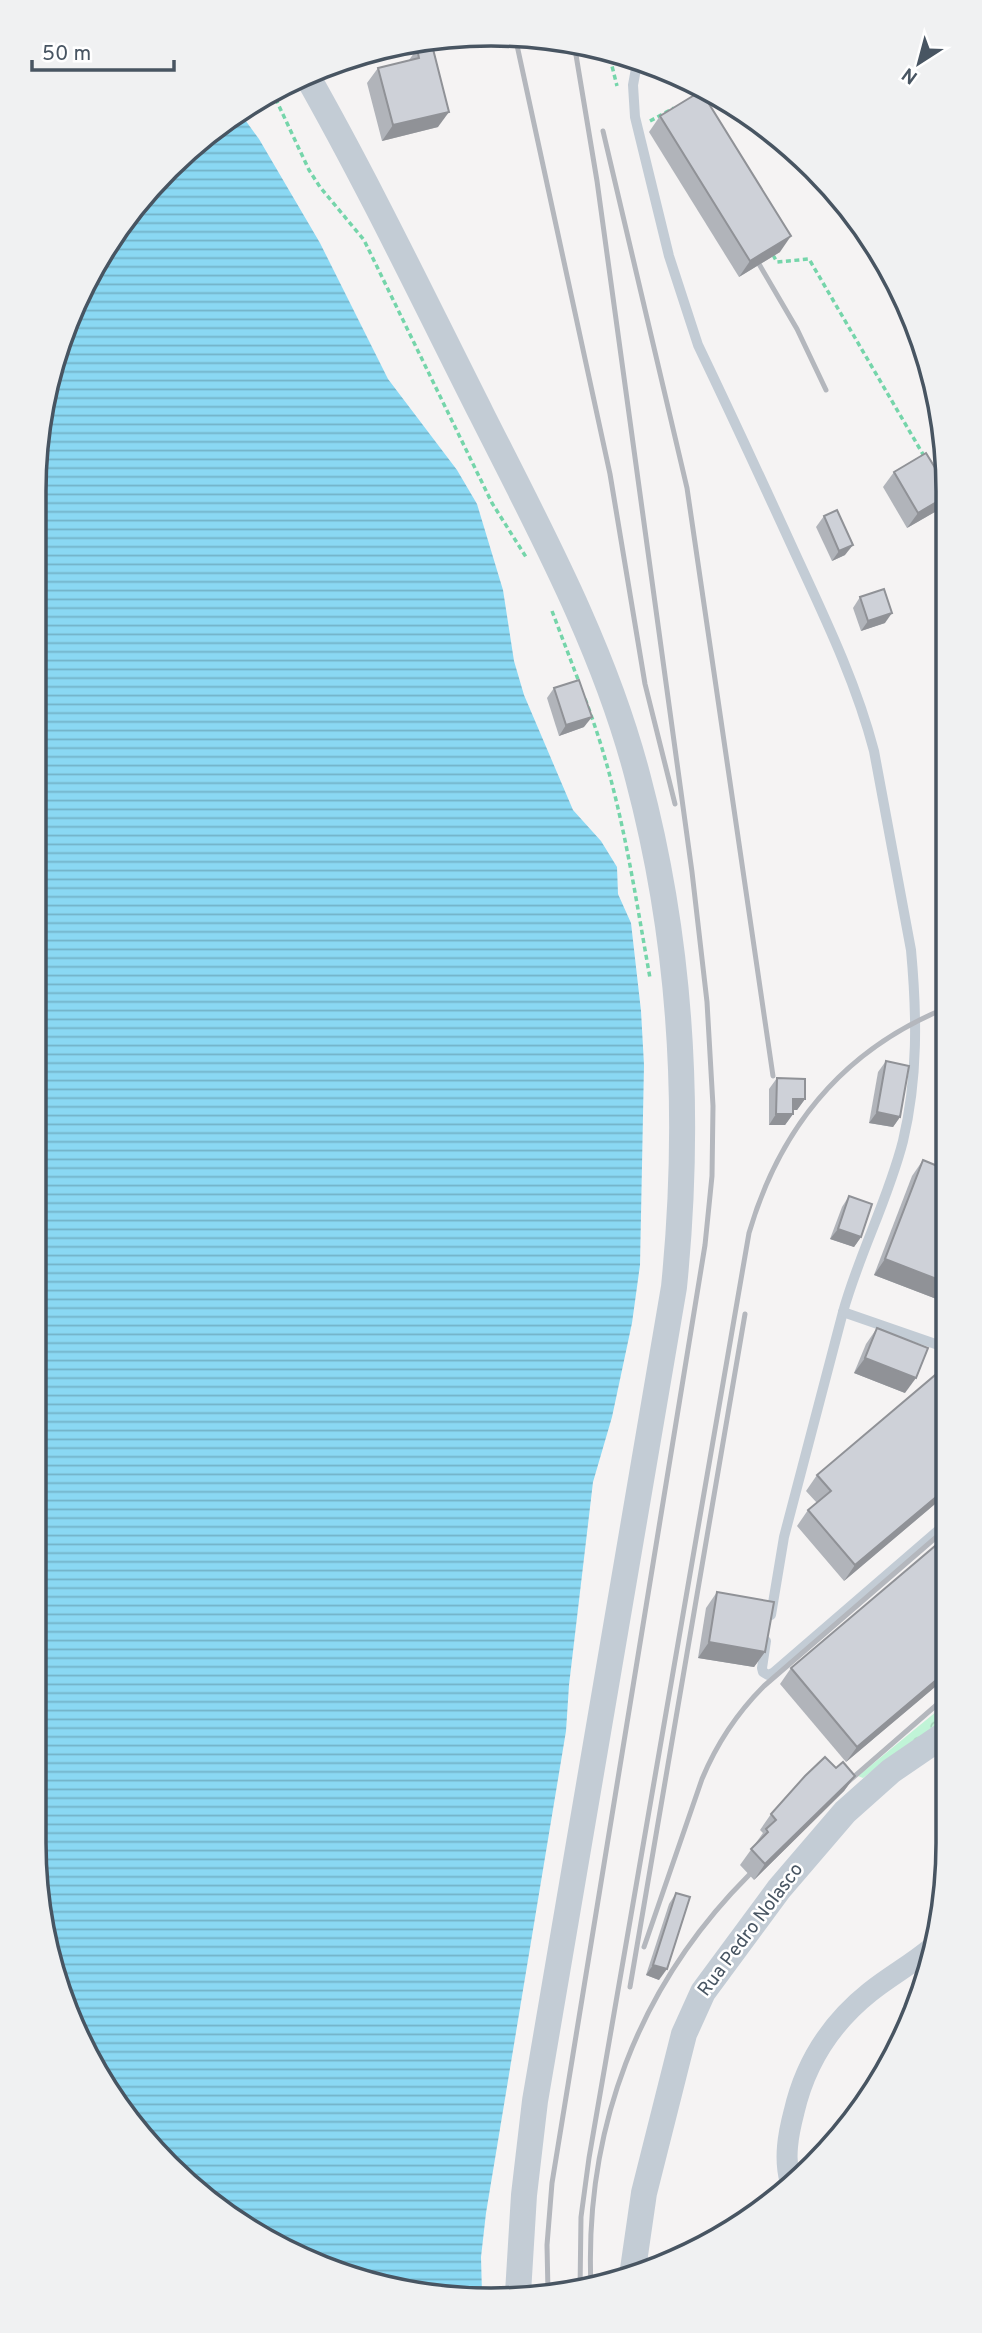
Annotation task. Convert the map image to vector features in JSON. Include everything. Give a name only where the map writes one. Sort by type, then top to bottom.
[{"type":"street","points":[[311,83],[353,159],[557,564],[601,665],[638,775],[649,822],[663,887],[678,1004],[683,1119],[679,1235],[674,1287],[536,2101],[524,2195],[518,2287]]},
{"type":"street","name":"Rua Pedro Nolasco","points":[[634,2264],[639,2214],[684,2034],[703,1992],[779,1889],[845,1812],[891,1771],[936,1740]]},
{"type":"street","points":[[789,2173],[786,2152],[789,2131],[801,2084],[812,2060],[845,2014],[870,1992],[922,1955]]},
{"type":"lane","points":[[636,70],[633,85],[635,117],[682,301],[698,345],[856,692],[874,751],[911,950],[916,1016],[911,1102],[890,1183],[851,1283],[784,1537],[763,1672],[768,1675],[772,1673],[936,1532]]},
{"type":"lane","points":[[843,1312],[936,1344]]},
{"type":"path","points":[[277,100],[309,170],[364,240],[492,503],[531,566]]},
{"type":"path","points":[[774,255],[777,262],[809,259],[930,466]]},
{"type":"path","points":[[551,609],[580,684]]},
{"type":"path","points":[[584,697],[606,754],[618,800],[652,989]]},
{"type":"green space","points":[[936,1712],[936,1728],[863,1778],[858,1776]]},
{"type":"water","points":[[245,120],[320,243],[388,379],[457,470],[477,504],[503,590],[514,661],[524,695],[573,810],[601,841],[617,867],[618,894],[631,923],[641,1011],[644,1065],[640,1265],[632,1323],[612,1417],[593,1482],[566,1731],[481,2257],[482,2287],[433,2284],[376,2272],[348,2264],[294,2242],[243,2212],[197,2177],[156,2136],[138,2113],[105,2065],[91,2039],[69,1985],[49,1900],[46,1871],[46,462],[49,433],[69,348],[105,268],[156,197],[197,156]]},
{"type":"building","points":[[433,49],[449,112],[393,125],[378,68],[419,58],[418,52]]},
{"type":"building","points":[[695,95],[708,102],[791,236],[750,261],[660,116]]},
{"type":"building","points":[[926,453],[936,469],[936,502],[918,513],[894,472]]},
{"type":"building","points":[[837,510],[853,545],[839,551],[824,516]]},
{"type":"building","points":[[884,589],[892,613],[868,621],[860,597]]},
{"type":"building","points":[[579,680],[592,717],[566,725],[554,688]]},
{"type":"building","points":[[886,1061],[909,1066],[900,1117],[877,1112]]},
{"type":"building","points":[[777,1078],[805,1079],[805,1099],[793,1099],[793,1114],[776,1114]]},
{"type":"building","points":[[923,1160],[936,1165],[936,1279],[885,1259]]},
{"type":"building","points":[[849,1196],[872,1204],[861,1237],[838,1229]]},
{"type":"building","points":[[877,1328],[928,1348],[916,1378],[865,1358]]},
{"type":"building","points":[[936,1374],[936,1497],[855,1565],[808,1510],[831,1491],[817,1475]]},
{"type":"building","points":[[936,1545],[936,1680],[857,1747],[791,1668]]},
{"type":"building","points":[[717,1592],[774,1602],[765,1652],[709,1642]]},
{"type":"building","points":[[825,1757],[836,1768],[843,1762],[855,1776],[765,1864],[751,1849],[776,1820],[771,1814]]},
{"type":"building","points":[[676,1893],[690,1897],[667,1969],[653,1965]]},
{"type":"railway","points":[[517,46],[610,474],[645,684],[675,804]]},
{"type":"railway","points":[[548,2284],[547,2245],[552,2183],[705,1245],[712,1176],[713,1106],[707,1002],[692,872],[597,181],[576,54]]},
{"type":"railway","points":[[603,131],[687,488],[773,1076]]},
{"type":"railway","points":[[759,264],[797,329],[826,390]]},
{"type":"railway","points":[[580,2278],[581,2217],[589,2158],[749,1233],[778,1159],[820,1096],[876,1046],[909,1025],[936,1013]]},
{"type":"railway","points":[[630,1987],[745,1314]]},
{"type":"railway","points":[[644,1947],[702,1779],[714,1753],[736,1718],[764,1686],[936,1537]]},
{"type":"railway","points":[[841,1788],[936,1705]]},
{"type":"railway","points":[[591,2276],[591,2228],[597,2172],[609,2116],[626,2063],[648,2012],[676,1964],[710,1918],[749,1875]]}]
